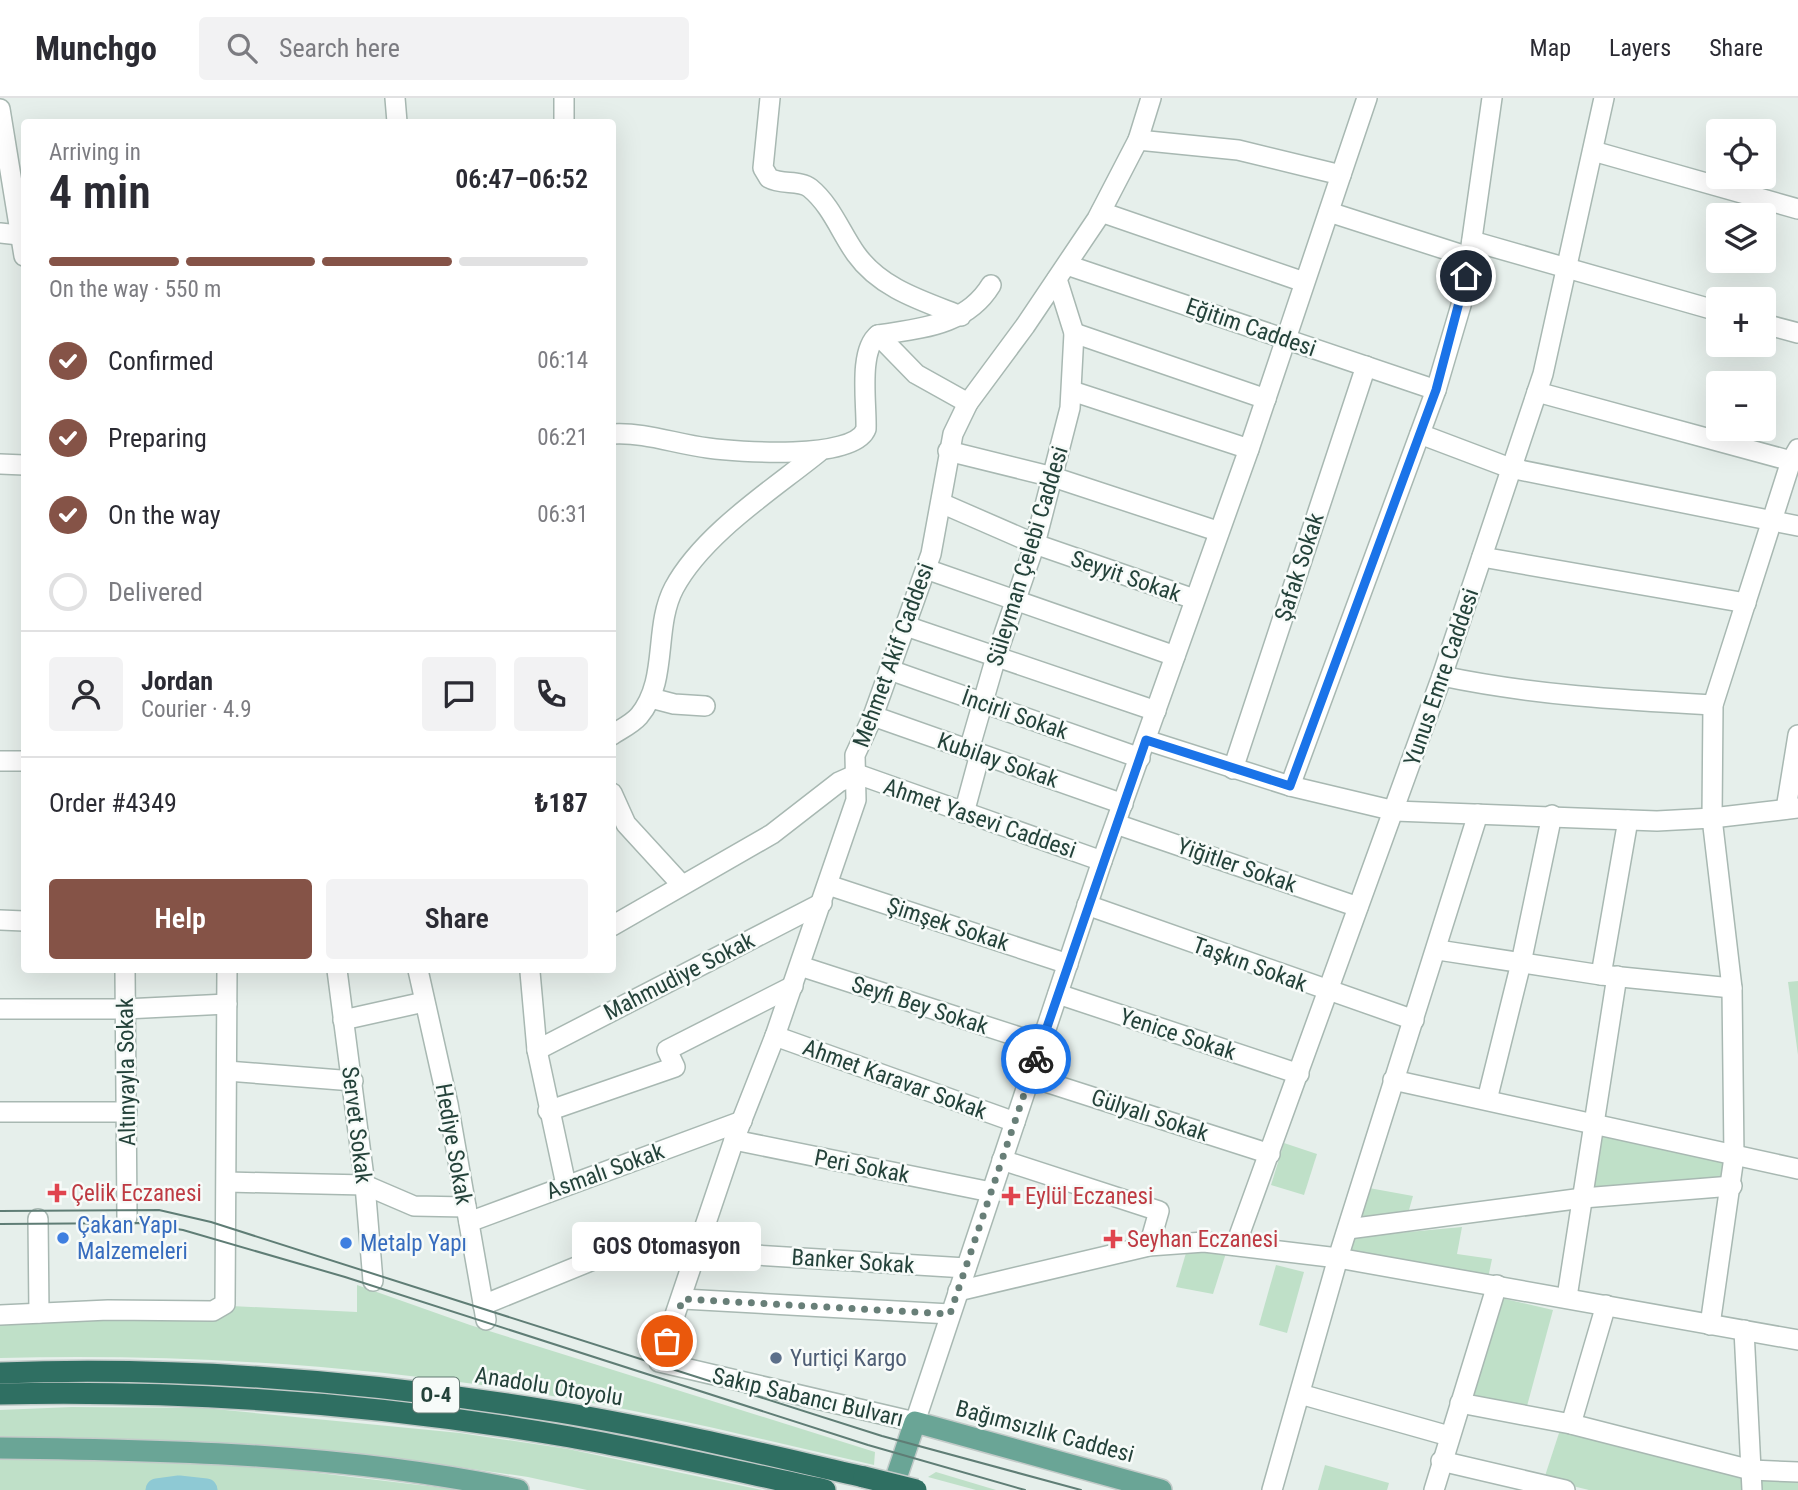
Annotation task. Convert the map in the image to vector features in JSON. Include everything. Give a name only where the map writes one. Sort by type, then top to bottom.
[{"type":"highway","name":"Anadolu Otoyolu","points":[[0,1373],[188,1373],[451,1397],[594,1419],[916,1490]]},
{"type":"highway","name":"Anadolu Otoyolu","points":[[0,1394],[188,1395],[387,1411],[580,1439],[825,1490]]},
{"type":"main road","points":[[892,1490],[915,1422]]},
{"type":"main road","name":"Bağımsızlık Caddesi","points":[[915,1422],[1161,1490]]},
{"type":"main road","points":[[0,1448],[153,1450],[259,1457],[423,1473],[518,1490]]},
{"type":"street","points":[[395,98],[397,119]]},
{"type":"street","points":[[564,98],[564,119]]},
{"type":"street","points":[[770,98],[763,158],[765,174],[775,181],[810,188],[829,211],[857,256],[884,281],[961,316]]},
{"type":"street","name":"Mehmet Akif Caddesi","points":[[659,1362],[683,1299],[734,1140],[793,986],[856,800],[855,755],[873,716],[926,569],[941,503],[948,451],[968,403],[1062,272],[1101,212],[1138,140],[1151,98]]},
{"type":"street","points":[[915,1422],[1102,861],[1217,531],[1249,449],[1367,98]]},
{"type":"street","points":[[1290,786],[1436,390],[1464,295],[1492,98]]},
{"type":"street","name":"Yunus Emre Caddesi","points":[[1236,1244],[1395,811],[1537,392],[1604,98]]},
{"type":"street","points":[[0,109],[9,234],[21,252]]},
{"type":"street","points":[[1138,140],[1238,150],[1341,175]]},
{"type":"street","points":[[1592,151],[1798,209]]},
{"type":"street","points":[[1101,212],[1304,282]]},
{"type":"street","points":[[1329,212],[1470,249],[1564,268],[1706,308]]},
{"type":"street","name":"Süleyman Çelebi Caddesi","points":[[964,813],[983,703],[1035,544],[1072,391],[1074,333],[1062,272]]},
{"type":"street","name":"Eğitim Caddesi","points":[[1062,272],[1286,339],[1436,390]]},
{"type":"street","points":[[616,435],[638,434],[710,449],[819,452],[854,442],[864,434],[867,353],[878,335],[945,323],[961,316],[977,305],[991,285]]},
{"type":"street","points":[[1776,327],[1798,333]]},
{"type":"street","points":[[1074,333],[1266,399]]},
{"type":"street","points":[[878,335],[916,374],[968,403]]},
{"type":"street","name":"Şafak Sokak","points":[[1233,769],[1366,366]]},
{"type":"street","points":[[1072,391],[1249,449]]},
{"type":"street","points":[[1537,392],[1794,455],[1713,705],[1712,818],[1732,988],[1734,1157],[1732,1186],[1710,1325]]},
{"type":"street","points":[[1420,434],[1510,468],[1798,526]]},
{"type":"street","points":[[948,451],[1053,477],[1217,531]]},
{"type":"street","points":[[616,732],[637,718],[651,698],[663,620],[674,588],[705,545],[819,452]]},
{"type":"street","points":[[0,464],[21,465]]},
{"type":"street","name":"Seyyit Sokak","points":[[941,503],[1035,544],[1194,599]]},
{"type":"street","points":[[1482,557],[1746,603]]},
{"type":"street","points":[[926,569],[1175,656]]},
{"type":"street","points":[[906,626],[1156,711]]},
{"type":"street","name":"İncirli Sokak","points":[[890,670],[983,703],[1143,749],[1395,811],[1628,820],[1712,818],[1792,808]]},
{"type":"street","points":[[1442,676],[1495,687],[1571,696],[1713,705]]},
{"type":"street","points":[[651,698],[674,704],[705,706]]},
{"type":"street","name":"Kubilay Sokak","points":[[873,716],[1123,804]]},
{"type":"street","points":[[1792,808],[1798,735]]},
{"type":"street","points":[[0,761],[21,761]]},
{"type":"street","points":[[616,924],[772,834],[839,782],[857,774]]},
{"type":"street","name":"Ahmet Yasevi Caddesi","points":[[857,774],[1102,861]]},
{"type":"street","points":[[616,802],[626,824],[681,884]]},
{"type":"street","points":[[1272,1490],[1338,1258],[1393,1080],[1438,950],[1478,814]]},
{"type":"street","points":[[1487,1100],[1521,963],[1552,815]]},
{"type":"street","points":[[1567,1297],[1593,1125],[1628,820]]},
{"type":"street","name":"Yiğitler Sokak","points":[[1116,824],[1359,907]]},
{"type":"street","name":"Şimşek Sokak","points":[[825,894],[1068,964]]},
{"type":"street","name":"Mahmudiye Sokak","points":[[537,1050],[825,894]]},
{"type":"street","name":"Taşkın Sokak","points":[[1087,905],[1413,1020]]},
{"type":"street","points":[[0,920],[21,921]]},
{"type":"street","points":[[1438,950],[1609,975],[1732,988]]},
{"type":"street","name":"Seyfi Bey Sokak","points":[[800,965],[1041,1044]]},
{"type":"street","name":"Altınyayla Sokak","points":[[125,973],[127,1217]]},
{"type":"street","points":[[0,1315],[220,1309],[226,1297],[227,973]]},
{"type":"street","name":"Servet Sokak","points":[[337,973],[353,1081],[373,1281]]},
{"type":"street","name":"Hediye Sokak","points":[[419,973],[448,1104],[484,1312]]},
{"type":"street","points":[[529,973],[537,1050],[566,1185]]},
{"type":"street","points":[[548,1111],[675,1068],[667,1050],[793,986]]},
{"type":"street","name":"Yenice Sokak","points":[[1058,994],[1299,1074]]},
{"type":"street","points":[[343,1020],[424,1002]]},
{"type":"street","points":[[0,1009],[125,1009],[227,1004]]},
{"type":"street","name":"Ahmet Karavar Sokak","points":[[775,1036],[1015,1122]]},
{"type":"street","points":[[227,1071],[353,1081]]},
{"type":"street","name":"Gülyalı Sokak","points":[[1030,1077],[1270,1154]]},
{"type":"street","points":[[1393,1080],[1798,1169]]},
{"type":"street","points":[[0,1112],[127,1112]]},
{"type":"street","name":"Asmalı Sokak","points":[[467,1214],[566,1185],[742,1121]]},
{"type":"street","name":"Peri Sokak","points":[[734,1140],[991,1192]]},
{"type":"street","points":[[1002,1160],[1159,1211],[1149,1246]]},
{"type":"street","points":[[227,1182],[365,1185],[414,1206],[467,1214]]},
{"type":"street","points":[[1348,1229],[1583,1198],[1732,1186]]},
{"type":"street","points":[[38,1219],[39,1312]]},
{"type":"street","points":[[958,1291],[1149,1246],[1204,1242],[1338,1258],[1798,1340]]},
{"type":"street","name":"Banker Sokak","points":[[484,1312],[625,1247],[966,1268]]},
{"type":"street","points":[[1434,1490],[1497,1285]]},
{"type":"street","points":[[683,1299],[950,1314]]},
{"type":"street","points":[[1571,1424],[1606,1305]]},
{"type":"street","points":[[1744,1330],[1752,1490]]},
{"type":"street","name":"Sakıp Sabancı Bulvarı","points":[[659,1362],[915,1422]]},
{"type":"street","points":[[1300,1394],[1449,1436]]},
{"type":"street","points":[[1460,1402],[1571,1424],[1751,1469],[1798,1472]]},
{"type":"street","points":[[1441,1461],[1544,1488],[1564,1490]]},
{"type":"green space","points":[[1798,981],[1798,1055],[1788,982]]},
{"type":"green space","points":[[1600,1136],[1728,1161],[1725,1181],[1591,1192]]},
{"type":"green space","points":[[1284,1143],[1317,1154],[1304,1195],[1271,1185]]},
{"type":"green space","points":[[1369,1188],[1413,1196],[1407,1217],[1358,1222]]},
{"type":"green space","points":[[1462,1227],[1457,1254],[1492,1259],[1488,1278],[1349,1252],[1355,1237]]},
{"type":"green space","points":[[1186,1253],[1226,1253],[1213,1294],[1176,1287]]},
{"type":"green space","points":[[1276,1265],[1304,1272],[1287,1333],[1259,1325]]},
{"type":"green space","points":[[357,1285],[470,1325],[875,1452],[874,1465],[599,1404],[420,1377],[210,1360],[0,1358],[0,1320],[231,1306],[357,1312]]},
{"type":"green space","points":[[1501,1298],[1553,1310],[1527,1406],[1471,1396]]},
{"type":"green space","points":[[72,1407],[204,1408],[460,1433],[568,1449],[762,1490],[587,1490],[528,1477],[424,1462],[174,1441],[0,1438],[0,1410]]},
{"type":"green space","points":[[1560,1430],[1745,1478],[1746,1490],[1589,1490],[1544,1479]]},
{"type":"green space","points":[[0,1458],[260,1466],[461,1490],[0,1490]]},
{"type":"green space","points":[[1325,1465],[1389,1483],[1387,1490],[1318,1490]]},
{"type":"green space","points":[[936,1472],[996,1490],[976,1490],[928,1477]]},
{"type":"green space","points":[[1760,1479],[1798,1481],[1798,1490],[1761,1490]]},
{"type":"waterway","points":[[157,1490],[179,1487],[206,1490]]},
{"type":"tram line","points":[[0,1211],[159,1210],[211,1222],[882,1436],[1081,1490]]},
{"type":"tram line","points":[[0,1224],[140,1223],[183,1230],[345,1277],[868,1445],[1025,1490]]},
{"type":"way so far","points":[[667,1341],[683,1299],[950,1314],[1036,1059]]},
{"type":"place","name":"Çelik Eczanesi","points":[[57,1193]]},
{"type":"place","name":"Eylül Eczanesi","points":[[1011,1196]]},
{"type":"place","name":"Çakan Yapı Malzemeleri","points":[[63,1238]]},
{"type":"place","name":"Seyhan Eczanesi","points":[[1113,1239]]},
{"type":"place","name":"Metalp Yapı","points":[[346,1243]]},
{"type":"place","name":"GOS Otomasyon","points":[[667,1341]]},
{"type":"place","name":"Yurtiçi Kargo","points":[[776,1358]]},
{"type":"route","points":[[1036,1059],[1102,861],[1146,740],[1290,786],[1436,390],[1464,295],[1466,276]]}]
